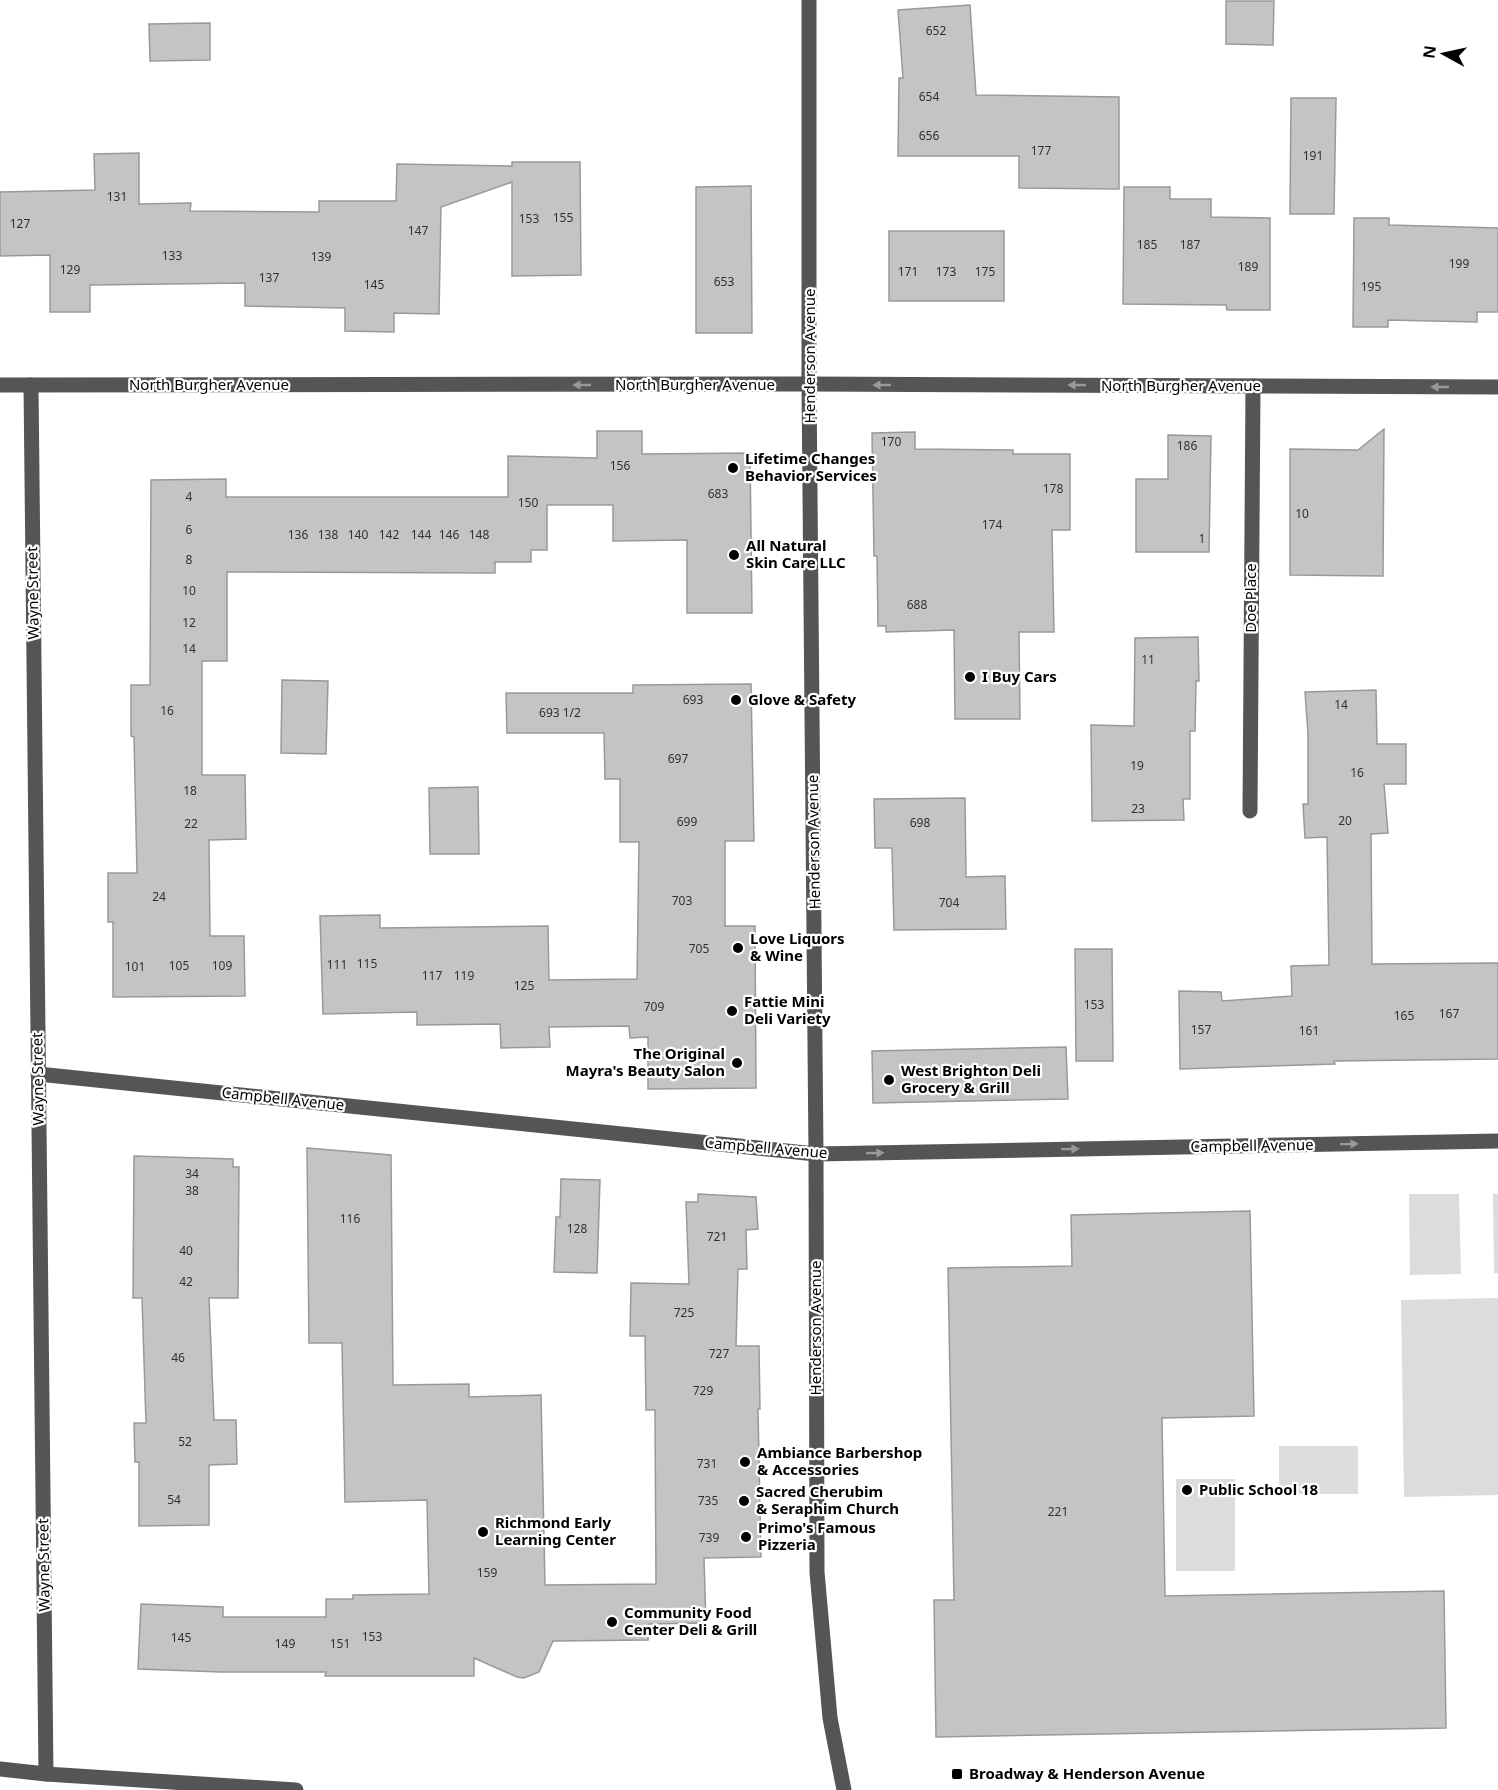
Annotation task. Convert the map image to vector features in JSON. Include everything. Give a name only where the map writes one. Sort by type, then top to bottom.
[{"type":"street","name":"Henderson Avenue","points":[[809,0],[809,384],[816,1154],[817,1572],[830,1718],[844,1790]]},
{"type":"street","name":"North Burgher Avenue","points":[[0,385],[809,384],[1498,387]]},
{"type":"street","name":"Wayne Street","points":[[31,385],[46,1774]]},
{"type":"street","name":"Doe Place","points":[[1250,810],[1253,386]]},
{"type":"street","name":"Campbell Avenue","points":[[38,1074],[816,1154],[1498,1141]]},
{"type":"street","points":[[0,1769],[296,1790]]},
{"type":"shaded area","points":[[1409,1194],[1459,1194],[1461,1274],[1410,1275]]},
{"type":"shaded area","points":[[1493,1194],[1498,1194],[1498,1273],[1494,1273]]},
{"type":"shaded area","points":[[1498,1298],[1498,1495],[1404,1497],[1401,1300]]},
{"type":"shaded area","points":[[1279,1446],[1358,1446],[1358,1494],[1279,1494]]},
{"type":"shaded area","points":[[1176,1479],[1235,1479],[1235,1571],[1176,1571]]},
{"type":"building","points":[[1226,1],[1274,1],[1273,45],[1226,44]]},
{"type":"building","points":[[970,5],[976,95],[1119,97],[1119,189],[1019,188],[1019,156],[898,156],[899,78],[903,78],[898,10]]},
{"type":"building","points":[[210,23],[210,60],[150,61],[149,24]]},
{"type":"building","points":[[1291,98],[1336,98],[1334,214],[1290,214]]},
{"type":"building","points":[[139,153],[139,204],[191,203],[190,211],[319,212],[319,201],[396,201],[397,164],[512,166],[512,162],[580,162],[581,275],[512,276],[512,182],[441,207],[439,314],[394,313],[394,332],[345,331],[345,308],[245,306],[245,283],[90,285],[90,312],[50,312],[50,255],[0,256],[0,192],[95,190],[94,154]]},
{"type":"building","points":[[751,186],[752,333],[696,333],[696,187]]},
{"type":"building","points":[[1124,187],[1170,187],[1170,199],[1211,199],[1211,217],[1270,218],[1270,310],[1227,310],[1226,305],[1123,304]]},
{"type":"building","points":[[1354,218],[1389,218],[1389,225],[1498,228],[1498,312],[1477,312],[1477,322],[1388,320],[1388,327],[1353,327]]},
{"type":"building","points":[[889,231],[1004,231],[1004,301],[889,301]]},
{"type":"building","points":[[1384,429],[1383,576],[1290,575],[1290,449],[1358,450]]},
{"type":"building","points":[[597,431],[642,431],[642,454],[750,453],[752,613],[687,613],[687,540],[613,541],[613,505],[547,505],[547,550],[531,550],[531,562],[495,562],[495,573],[227,572],[227,661],[202,661],[202,775],[245,775],[246,839],[209,840],[210,936],[244,936],[245,996],[113,997],[113,922],[108,922],[108,873],[137,873],[131,685],[150,685],[151,480],[226,479],[226,497],[508,497],[508,456],[597,458]]},
{"type":"building","points":[[915,432],[915,449],[1013,450],[1013,454],[1070,454],[1070,530],[1052,530],[1054,632],[1019,632],[1020,719],[955,719],[954,630],[886,632],[886,626],[878,626],[877,556],[874,556],[872,433]]},
{"type":"building","points":[[1168,435],[1211,436],[1209,552],[1136,552],[1136,479],[1168,479]]},
{"type":"building","points":[[1198,637],[1199,681],[1196,681],[1195,731],[1190,731],[1190,799],[1183,799],[1184,820],[1092,821],[1091,725],[1134,726],[1135,638]]},
{"type":"building","points":[[282,680],[328,681],[326,754],[281,753]]},
{"type":"building","points":[[751,684],[754,841],[725,841],[725,926],[755,926],[756,1088],[648,1089],[648,1037],[630,1038],[629,1026],[549,1027],[550,1047],[501,1048],[500,1024],[417,1025],[417,1012],[323,1014],[320,916],[380,915],[380,928],[548,926],[549,980],[637,979],[639,842],[620,842],[620,779],[605,779],[604,733],[507,733],[506,693],[633,693],[633,685]]},
{"type":"building","points":[[1376,690],[1377,744],[1406,744],[1406,784],[1384,784],[1388,833],[1371,834],[1372,964],[1498,963],[1498,1059],[1334,1061],[1335,1064],[1180,1069],[1179,991],[1221,992],[1222,1001],[1292,996],[1291,966],[1329,965],[1327,837],[1305,838],[1303,804],[1308,804],[1308,733],[1305,692]]},
{"type":"building","points":[[478,787],[479,854],[430,854],[429,788]]},
{"type":"building","points":[[965,798],[966,877],[1005,876],[1006,929],[894,930],[892,848],[875,848],[874,799]]},
{"type":"building","points":[[1075,949],[1112,949],[1113,1061],[1076,1061]]},
{"type":"building","points":[[1066,1047],[1068,1099],[873,1103],[872,1051]]},
{"type":"building","points":[[307,1148],[391,1155],[393,1385],[469,1384],[469,1397],[541,1395],[545,1585],[656,1584],[655,1410],[646,1410],[645,1336],[630,1336],[631,1283],[689,1284],[686,1202],[698,1202],[698,1194],[756,1197],[758,1229],[746,1230],[747,1269],[738,1269],[736,1346],[759,1346],[761,1557],[704,1558],[706,1623],[649,1624],[648,1640],[553,1641],[539,1672],[524,1678],[474,1658],[474,1676],[325,1676],[326,1672],[138,1669],[141,1604],[223,1607],[223,1617],[326,1617],[326,1599],[353,1599],[353,1595],[429,1594],[427,1500],[345,1502],[342,1343],[309,1343]]},
{"type":"building","points":[[134,1156],[233,1159],[233,1167],[239,1167],[238,1298],[209,1298],[214,1420],[236,1420],[237,1464],[209,1465],[209,1525],[139,1526],[139,1462],[135,1462],[134,1423],[146,1423],[142,1298],[133,1298]]},
{"type":"building","points":[[561,1179],[600,1180],[597,1273],[554,1272],[556,1217],[560,1217]]},
{"type":"building","points":[[1250,1211],[1254,1416],[1162,1418],[1165,1596],[1444,1591],[1446,1728],[936,1737],[934,1600],[954,1600],[948,1268],[1072,1266],[1071,1215]]},
{"type":"place","name":"Lifetime Changes Behavior Services","points":[[733,468]]},
{"type":"place","name":"All Natural Skin Care LLC","points":[[734,555]]},
{"type":"place","name":"I Buy Cars","points":[[970,677]]},
{"type":"place","name":"Glove & Safety","points":[[736,700]]},
{"type":"place","name":"Love Liquors & Wine","points":[[738,948]]},
{"type":"place","name":"Fattie Mini Deli Variety","points":[[732,1011]]},
{"type":"place","name":"The Original Mayra's Beauty Salon","points":[[737,1063]]},
{"type":"place","name":"West Brighton Deli Grocery & Grill","points":[[889,1080]]},
{"type":"place","name":"Ambiance Barbershop & Accessories","points":[[745,1462]]},
{"type":"place","name":"Public School 18","points":[[1187,1490]]},
{"type":"place","name":"Sacred Cherubim & Seraphim Church","points":[[744,1501]]},
{"type":"place","name":"Richmond Early Learning Center","points":[[483,1532]]},
{"type":"place","name":"Primo's Famous Pizzeria","points":[[746,1537]]},
{"type":"place","name":"Community Food Center Deli & Grill","points":[[612,1622]]},
{"type":"place","name":"Broadway & Henderson Avenue","points":[[957,1774]]}]
